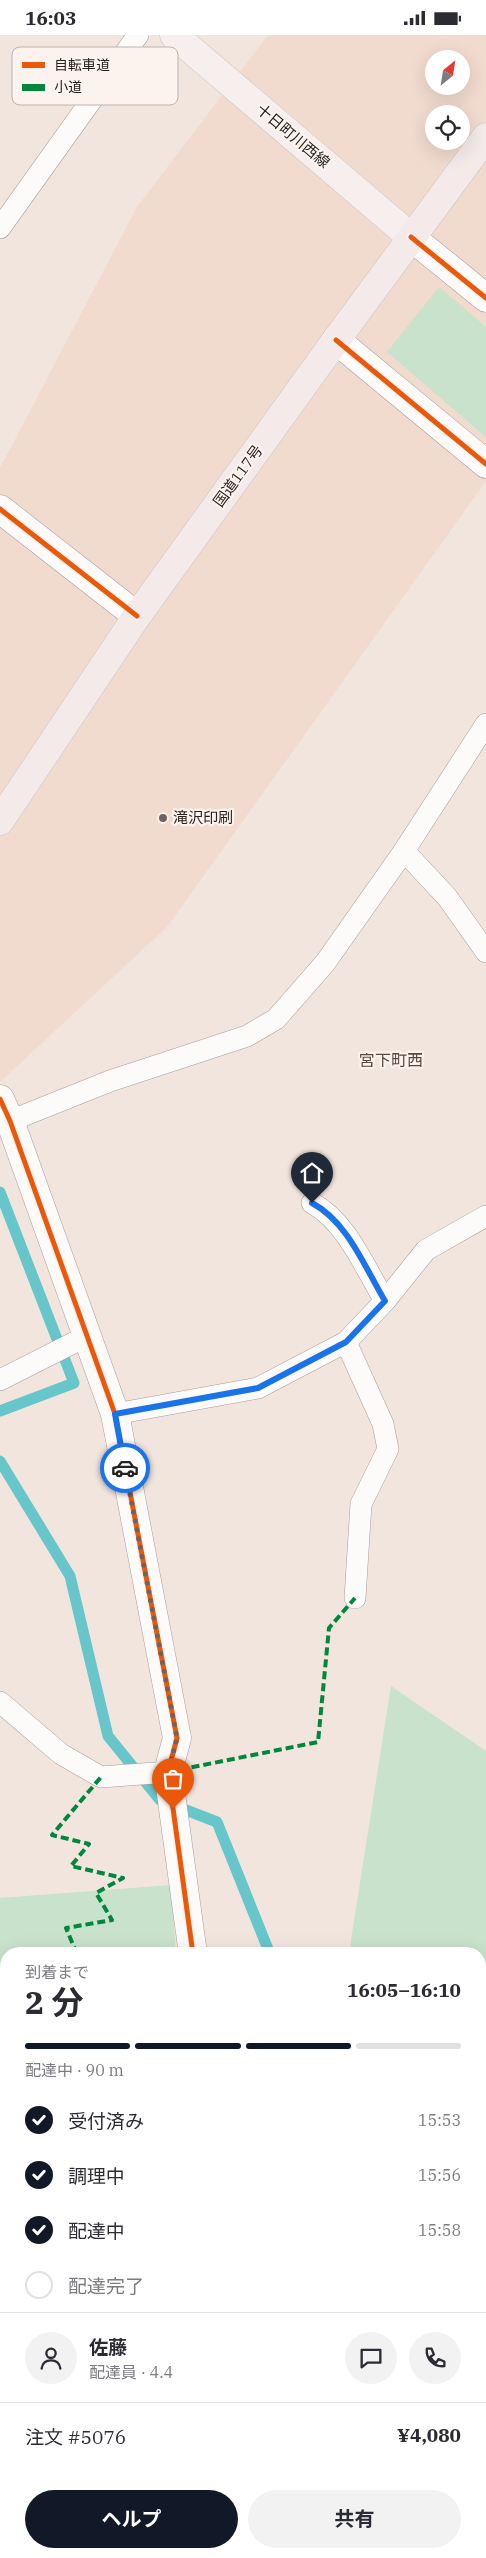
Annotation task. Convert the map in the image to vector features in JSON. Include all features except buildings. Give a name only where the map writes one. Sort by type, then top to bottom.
[{"type":"highway","name":"国道117号","points":[[0,821],[136,616],[411,237],[486,137]]},
{"type":"main road","name":"十日町川西線","points":[[174,35],[411,237]]},
{"type":"street","points":[[411,237],[486,298]]},
{"type":"street","points":[[336,340],[486,464]]},
{"type":"street","points":[[0,509],[136,616]]},
{"type":"street","points":[[5,1110],[115,1414],[177,1738],[168,1773],[192,1947]]},
{"type":"lane","points":[[129,47],[138,35]]},
{"type":"lane","points":[[0,228],[88,105]]},
{"type":"lane","points":[[5,1110],[110,1081],[247,1036],[276,1019],[325,963],[404,851],[486,724]]},
{"type":"lane","points":[[404,851],[447,897],[486,953]]},
{"type":"lane","points":[[312,1203],[326,1210],[338,1222],[385,1301]]},
{"type":"lane","points":[[115,1414],[258,1388],[346,1342],[385,1301],[426,1251],[486,1216]]},
{"type":"lane","points":[[0,1380],[87,1336]]},
{"type":"lane","points":[[346,1342],[383,1424],[388,1449],[361,1504],[355,1597]]},
{"type":"lane","points":[[0,1702],[61,1754],[101,1777],[168,1773]]},
{"type":"shaded area","points":[[268,35],[486,35],[486,481],[167,927],[0,1082],[0,468],[137,207]]},
{"type":"green space","points":[[439,287],[486,327],[486,437],[387,352]]},
{"type":"green space","points":[[391,1686],[486,1751],[486,1947],[350,1947]]},
{"type":"green space","points":[[171,1885],[175,1947],[0,1947],[0,1898]]},
{"type":"waterway","points":[[0,1192],[74,1383],[0,1411]]},
{"type":"waterway","points":[[0,1461],[70,1576],[108,1736],[160,1800],[217,1822],[267,1947]]},
{"type":"marked path","points":[[168,1772],[318,1742],[329,1628],[355,1598]]},
{"type":"marked path","points":[[74,1947],[66,1928],[112,1920],[96,1893],[123,1878],[71,1866],[89,1844],[52,1835],[101,1777]]},
{"type":"cycle path","points":[[411,237],[486,298]]},
{"type":"cycle path","points":[[336,340],[486,464]]},
{"type":"cycle path","points":[[0,509],[137,616]]},
{"type":"cycle path","points":[[0,1099],[10,1121],[115,1414],[177,1738],[168,1772],[192,1947]]},
{"type":"way so far","points":[[125,1468],[177,1738],[168,1773],[173,1809]]},
{"type":"place","name":"滝沢印刷","points":[[163,818]]},
{"type":"district","name":"宮下町西","points":[[391,1060]]},
{"type":"route","points":[[125,1468],[115,1414],[258,1388],[346,1342],[385,1301],[338,1222],[326,1210],[312,1203]]}]
